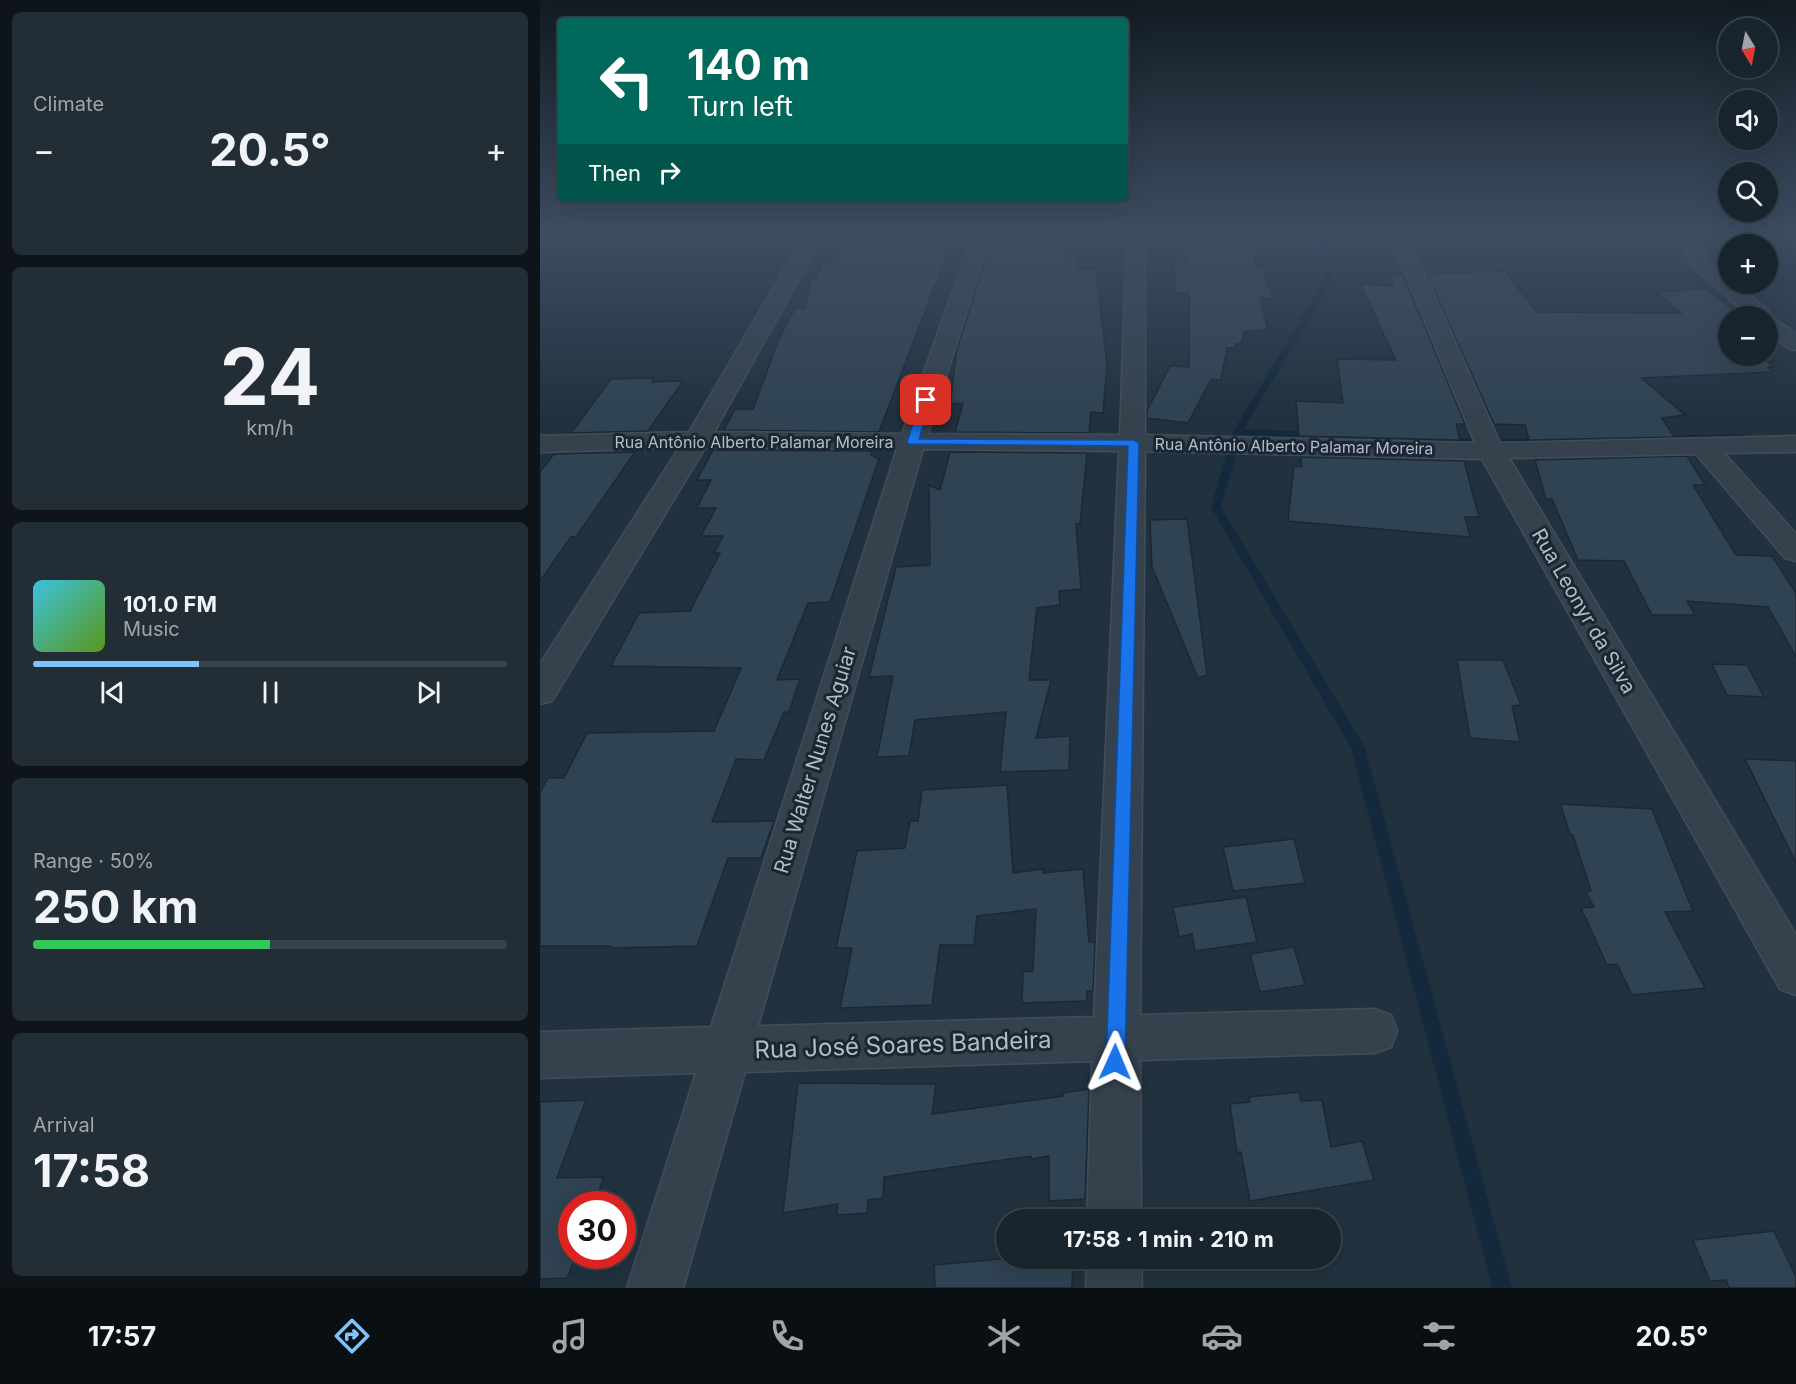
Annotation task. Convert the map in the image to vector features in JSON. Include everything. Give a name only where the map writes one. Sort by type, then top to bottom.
[{"type":"street","points":[[540,692],[698,440],[781,294]]},
{"type":"street","name":"Rua Walter Nunes Aguiar","points":[[655,1288],[912,442],[962,294]]},
{"type":"street","points":[[1114,1209],[1116,1040],[1134,443],[1135,294]]},
{"type":"street","name":"Rua Leonyr da Silva","points":[[1424,294],[1491,451],[1796,975]]},
{"type":"street","points":[[1736,294],[1749,306]]},
{"type":"street","points":[[1778,330],[1796,343]]},
{"type":"street","name":"Rua Antônio Alberto Palamar Moreira","points":[[540,444],[698,440],[1134,443],[1491,451],[1796,444]]},
{"type":"street","points":[[1702,446],[1796,552]]},
{"type":"street","name":"Rua José Soares Bandeira","points":[[540,1055],[1374,1031]]},
{"type":"street","points":[[1114,1269],[1114,1288]]},
{"type":"building","points":[[808,294],[932,294],[879,432],[724,430],[735,409],[753,409],[779,339],[795,308],[805,308]]},
{"type":"building","points":[[974,294],[1099,294],[1107,365],[1103,413],[1091,412],[1089,433],[955,432],[963,403],[950,404],[957,349]]},
{"type":"building","points":[[1189,294],[1272,294],[1273,298],[1260,298],[1268,330],[1245,331],[1241,344],[1236,344],[1235,348],[1227,348],[1221,380],[1211,379],[1188,423],[1147,418],[1147,411],[1170,366],[1189,367]]},
{"type":"building","points":[[1365,294],[1411,294],[1465,424],[1456,424],[1460,440],[1299,436],[1296,401],[1343,403],[1337,359],[1396,360]]},
{"type":"building","points":[[1436,294],[1523,294],[1537,312],[1681,313],[1659,294],[1713,294],[1728,306],[1718,306],[1718,366],[1774,367],[1768,367],[1773,372],[1641,378],[1685,415],[1662,418],[1674,437],[1529,440],[1525,425],[1494,424]]},
{"type":"building","points":[[654,378],[652,382],[683,381],[648,431],[571,433],[611,379]]},
{"type":"building","points":[[713,450],[872,451],[871,455],[879,459],[830,602],[808,603],[777,680],[800,679],[789,712],[784,712],[764,760],[736,759],[712,822],[774,821],[761,858],[728,858],[697,946],[610,948],[611,946],[540,946],[540,793],[548,778],[564,778],[587,733],[714,731],[741,668],[611,666],[639,613],[690,611],[720,553],[714,553],[723,536],[701,536],[716,508],[697,508],[711,480],[697,480]]},
{"type":"building","points":[[635,452],[576,537],[571,537],[540,581],[540,472],[554,454]]},
{"type":"building","points":[[950,452],[1087,453],[1080,524],[1076,524],[1081,589],[1059,591],[1060,605],[1037,608],[1029,680],[1051,680],[1036,738],[1070,736],[1069,770],[1000,772],[1006,712],[915,720],[909,756],[877,757],[893,676],[869,677],[896,567],[930,565],[929,485],[940,490]]},
{"type":"building","points":[[1687,456],[1705,485],[1693,485],[1736,555],[1772,556],[1796,593],[1796,657],[1768,607],[1687,601],[1695,615],[1652,615],[1624,561],[1578,560],[1552,499],[1546,499],[1535,460]]},
{"type":"building","points":[[1301,457],[1464,461],[1479,517],[1465,517],[1470,537],[1288,521],[1294,466],[1302,467]]},
{"type":"building","points":[[1187,519],[1207,675],[1198,678],[1152,567],[1150,520]]},
{"type":"building","points":[[1457,660],[1503,660],[1521,705],[1512,706],[1520,742],[1470,738]]},
{"type":"building","points":[[1712,664],[1747,665],[1764,697],[1727,695]]},
{"type":"building","points":[[1745,759],[1796,761],[1796,863]]},
{"type":"building","points":[[1007,785],[1013,873],[1043,869],[1043,873],[1083,869],[1089,942],[1095,942],[1093,991],[1087,991],[1087,1001],[1022,1003],[1023,972],[1033,971],[1036,909],[977,916],[974,945],[940,945],[932,1005],[840,1008],[852,948],[836,948],[857,851],[905,848],[910,821],[918,821],[922,790]]},
{"type":"building","points":[[1560,804],[1652,809],[1693,911],[1665,912],[1705,988],[1632,995],[1617,964],[1607,965],[1581,908],[1594,907],[1586,892],[1591,891],[1573,835],[1570,834]]},
{"type":"building","points":[[1294,839],[1305,883],[1233,891],[1223,847]]},
{"type":"building","points":[[1246,897],[1257,942],[1195,951],[1192,934],[1179,937],[1173,907]]},
{"type":"building","points":[[1294,947],[1305,985],[1260,992],[1250,954]]},
{"type":"building","points":[[798,1083],[936,1084],[932,1114],[1063,1096],[1063,1093],[1089,1089],[1085,1199],[1049,1201],[1049,1156],[1031,1159],[1031,1156],[884,1177],[883,1198],[868,1200],[867,1213],[837,1215],[838,1204],[783,1213]]},
{"type":"building","points":[[1299,1092],[1301,1101],[1322,1100],[1331,1147],[1362,1141],[1374,1180],[1250,1201],[1241,1152],[1237,1153],[1230,1104],[1250,1102],[1249,1097]]},
{"type":"building","points":[[586,1100],[557,1178],[604,1177],[599,1191],[558,1191],[558,1269],[571,1269],[567,1278],[540,1279],[540,1102]]},
{"type":"building","points":[[1774,1231],[1796,1277],[1796,1288],[1729,1288],[1726,1280],[1710,1281],[1693,1240]]},
{"type":"building","points":[[996,1259],[996,1269],[1073,1269],[1072,1288],[935,1288],[934,1265]]},
{"type":"waterway","points":[[1238,432],[1320,294]]},
{"type":"waterway","points":[[1238,432],[1315,435]]},
{"type":"waterway","points":[[1238,432],[1216,507],[1358,748],[1502,1288]]},
{"type":"waterway","points":[[1413,439],[1496,442],[1741,437]]},
{"type":"route","points":[[926,400],[912,442],[1134,443],[1115,1062]]}]
